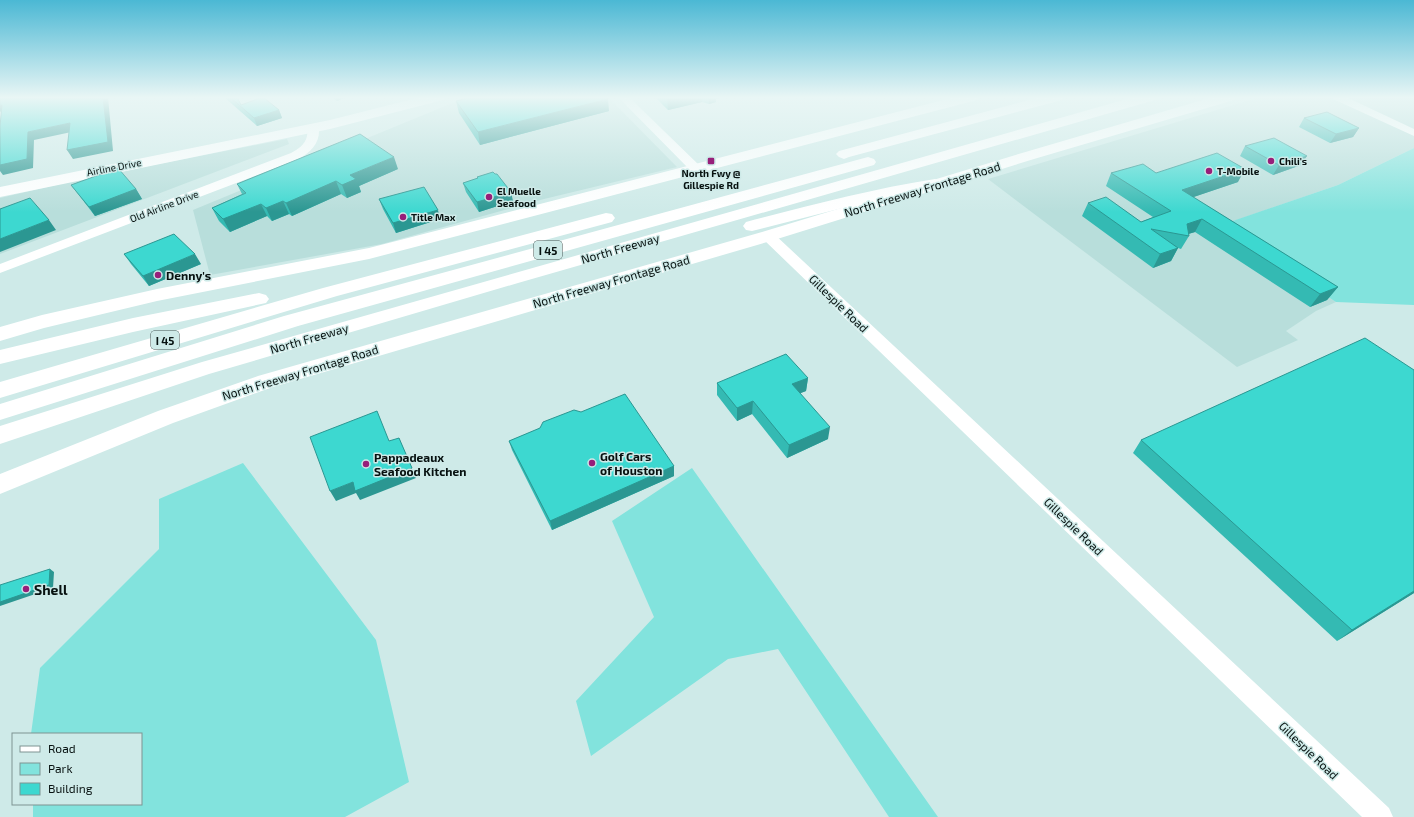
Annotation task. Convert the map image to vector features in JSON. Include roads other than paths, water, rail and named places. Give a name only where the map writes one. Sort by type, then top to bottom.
[{"type":"main road","name":"Airline Drive","points":[[0,184],[141,157],[243,135]]},
{"type":"main road","name":"Airline Drive","points":[[0,192],[141,157],[275,135]]},
{"type":"main road","points":[[0,334],[42,322],[157,295],[369,253],[826,135]]},
{"type":"main road","name":"I 45","points":[[0,390],[330,292],[915,135]]},
{"type":"main road","name":"North Freeway","points":[[0,412],[291,321],[961,135]]},
{"type":"main road","name":"North Freeway","points":[[0,435],[202,370],[511,279],[1016,135]]},
{"type":"main road","name":"North Freeway Frontage Road","points":[[0,484],[209,400],[266,381],[768,236],[1101,135]]},
{"type":"main road","points":[[511,279],[566,275],[863,198],[904,188],[936,184]]},
{"type":"main road","points":[[0,357],[126,326],[255,299],[330,292]]},
{"type":"street","name":"Old Airline Drive","points":[[0,269],[295,156],[306,150],[311,143],[312,135]]},
{"type":"street","points":[[662,135],[696,169]]},
{"type":"street","name":"Gillespie Road","points":[[768,236],[1380,817]]},
{"type":"place","name":"North Fwy @ Gillespie Rd","points":[[711,161]]},
{"type":"place","name":"Chili's","points":[[1271,161]]},
{"type":"place","name":"T-Mobile","points":[[1209,171]]},
{"type":"place","name":"El Muelle Seafood","points":[[489,197]]},
{"type":"place","name":"Title Max","points":[[403,217]]},
{"type":"place","name":"Denny's","points":[[158,275]]},
{"type":"place","name":"Golf Cars of Houston","points":[[592,463]]},
{"type":"place","name":"Pappadeaux Seafood Kitchen","points":[[366,464]]},
{"type":"place","name":"Shell","points":[[26,589]]}]
